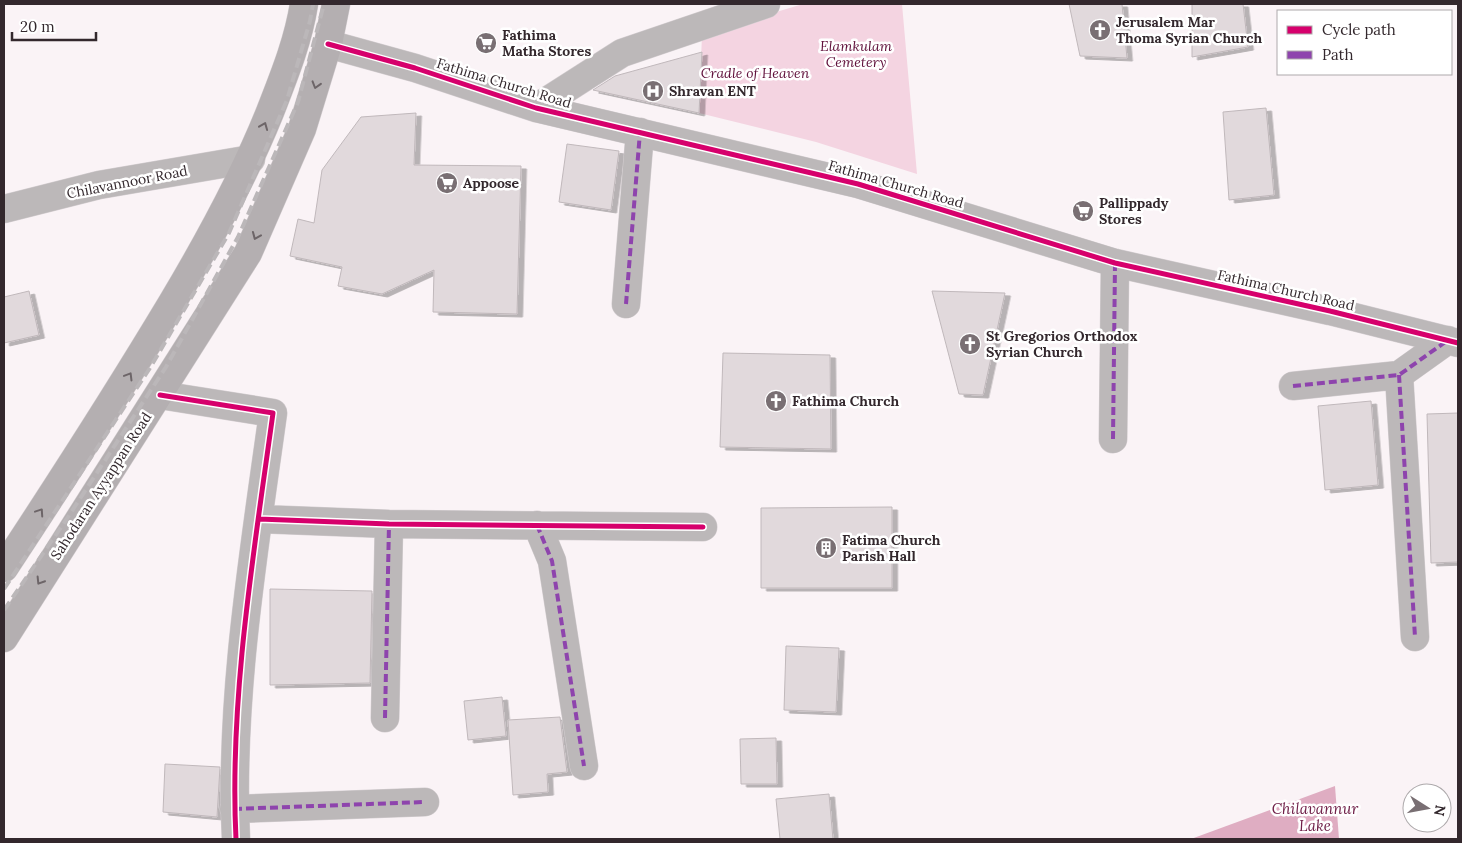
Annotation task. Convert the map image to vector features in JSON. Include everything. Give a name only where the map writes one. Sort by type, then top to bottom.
[{"type":"main road","points":[[4,568],[120,390],[214,233],[251,159],[299,32],[304,4]]},
{"type":"main road","name":"Sahodaran Ayyappan Road","points":[[4,638],[160,395],[248,253],[302,129],[328,44],[336,4]]},
{"type":"main road","points":[[299,32],[328,44]]},
{"type":"street","points":[[536,108],[622,53],[766,4]]},
{"type":"street","name":"Fathima Church Road","points":[[328,44],[415,68],[536,108],[858,184],[1115,263],[1330,311],[1453,341]]},
{"type":"street","points":[[626,304],[640,132]]},
{"type":"street","name":"Chilavannoor Road","points":[[4,209],[99,186],[251,159]]},
{"type":"street","points":[[1113,439],[1115,263]]},
{"type":"street","points":[[1293,386],[1399,375],[1453,341]]},
{"type":"street","points":[[1399,375],[1415,637]]},
{"type":"street","points":[[160,395],[274,413],[258,519],[236,713],[234,809],[236,839]]},
{"type":"street","points":[[258,519],[389,524],[704,527]]},
{"type":"street","points":[[385,718],[389,524]]},
{"type":"street","points":[[537,525],[552,561],[584,766]]},
{"type":"street","points":[[234,809],[425,802]]},
{"type":"green space","points":[[803,4],[902,4],[917,174],[816,142],[699,113],[702,34]]},
{"type":"water","name":"Chilavannur Lake","points":[[1335,786],[1339,839],[1191,839]]},
{"type":"building","name":"Jerusalem Mar Thoma Syrian Church","points":[[1069,4],[1122,4],[1127,58],[1080,56]]},
{"type":"building","points":[[1192,4],[1243,4],[1248,47],[1192,57]]},
{"type":"building","points":[[702,52],[699,113],[593,90],[615,76]]},
{"type":"building","points":[[1266,108],[1274,195],[1229,200],[1223,112]]},
{"type":"building","points":[[416,113],[414,165],[521,166],[517,314],[433,312],[434,270],[382,294],[338,286],[342,267],[290,256],[298,219],[314,223],[322,170],[361,117]]},
{"type":"building","points":[[567,144],[619,151],[611,210],[559,202]]},
{"type":"building","points":[[29,291],[39,335],[4,343],[4,297]]},
{"type":"building","name":"St Gregorios Orthodox Syrian Church","points":[[932,291],[1005,293],[983,395],[959,394]]},
{"type":"building","name":"Fathima Church","points":[[723,353],[830,355],[831,449],[720,447]]},
{"type":"building","points":[[1371,401],[1378,485],[1325,490],[1318,406]]},
{"type":"building","points":[[1458,413],[1458,562],[1431,563],[1427,414]]},
{"type":"building","name":"Fatima Church Parish Hall","points":[[892,507],[892,588],[761,588],[761,508]]},
{"type":"building","points":[[270,589],[372,591],[370,683],[270,685]]},
{"type":"building","points":[[786,646],[839,648],[836,712],[784,710]]},
{"type":"building","points":[[502,697],[506,736],[468,740],[464,701]]},
{"type":"building","points":[[560,717],[567,772],[547,774],[548,792],[513,795],[508,720]]},
{"type":"building","points":[[776,738],[777,784],[741,784],[740,739]]},
{"type":"building","points":[[165,764],[220,767],[217,817],[163,812]]},
{"type":"building","points":[[829,794],[833,839],[780,839],[776,799]]},
{"type":"railway","points":[[4,589],[150,368],[229,233],[287,100],[310,21],[313,4]]},
{"type":"railway","points":[[4,610],[66,520],[166,367],[238,237],[298,102],[324,4]]},
{"type":"marked path","points":[[626,304],[640,132]]},
{"type":"marked path","points":[[1113,439],[1115,263]]},
{"type":"marked path","points":[[1293,386],[1399,375],[1448,340]]},
{"type":"marked path","points":[[1399,375],[1415,637]]},
{"type":"marked path","points":[[385,718],[389,524]]},
{"type":"marked path","points":[[537,525],[552,561],[584,766]]},
{"type":"marked path","points":[[234,809],[425,802]]},
{"type":"cycle path","points":[[328,44],[415,68],[536,108],[858,184],[1115,263],[1330,311],[1458,343]]},
{"type":"cycle path","points":[[160,395],[273,413],[251,572],[240,680],[236,733],[236,839]]},
{"type":"cycle path","points":[[259,519],[389,524],[703,527]]},
{"type":"place","name":"Jerusalem Mar Thoma Syrian Church","points":[[1100,30]]},
{"type":"place","name":"Fathima Matha Stores","points":[[486,43]]},
{"type":"place","name":"Shravan ENT","points":[[653,91]]},
{"type":"place","name":"Appoose","points":[[447,183]]},
{"type":"place","name":"Pallippady Stores","points":[[1083,211]]},
{"type":"place","name":"St Gregorios Orthodox Syrian Church","points":[[970,344]]},
{"type":"place","name":"Fathima Church","points":[[776,401]]},
{"type":"place","name":"Fatima Church Parish Hall","points":[[826,548]]},
{"type":"park label","name":"Elamkulam Cemetery","points":[[856,54]]},
{"type":"park label","name":"Cradle of Heaven","points":[[755,73]]}]
